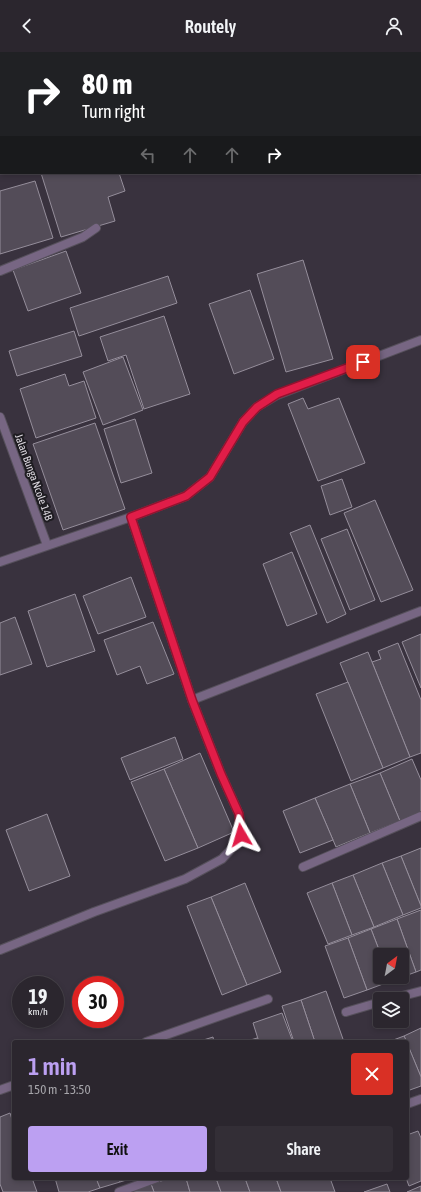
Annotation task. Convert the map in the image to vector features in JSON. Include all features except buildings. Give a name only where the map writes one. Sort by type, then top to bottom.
[{"type":"street","points":[[0,271],[83,237],[96,228]]},
{"type":"street","points":[[0,562],[131,517],[186,496],[210,477],[243,422],[257,407],[277,394],[421,340]]},
{"type":"street","name":"Jalan Bunga Ncole 14B","points":[[0,417],[47,545]]},
{"type":"street","points":[[0,950],[94,912],[185,880],[222,859],[236,844],[241,835],[239,814],[221,774],[192,700],[131,517]]},
{"type":"street","points":[[192,700],[421,611]]},
{"type":"street","points":[[303,867],[421,816]]},
{"type":"street","points":[[409,994],[421,990]]},
{"type":"street","points":[[152,1040],[268,999]]},
{"type":"street","points":[[346,1012],[373,1004]]},
{"type":"street","points":[[0,1090],[12,1087]]},
{"type":"street","points":[[409,1103],[421,1099]]},
{"type":"street","points":[[119,1192],[152,1180]]},
{"type":"route","points":[[241,835],[239,814],[221,774],[192,700],[131,517],[186,496],[210,477],[243,422],[257,407],[277,394],[363,362]]}]
